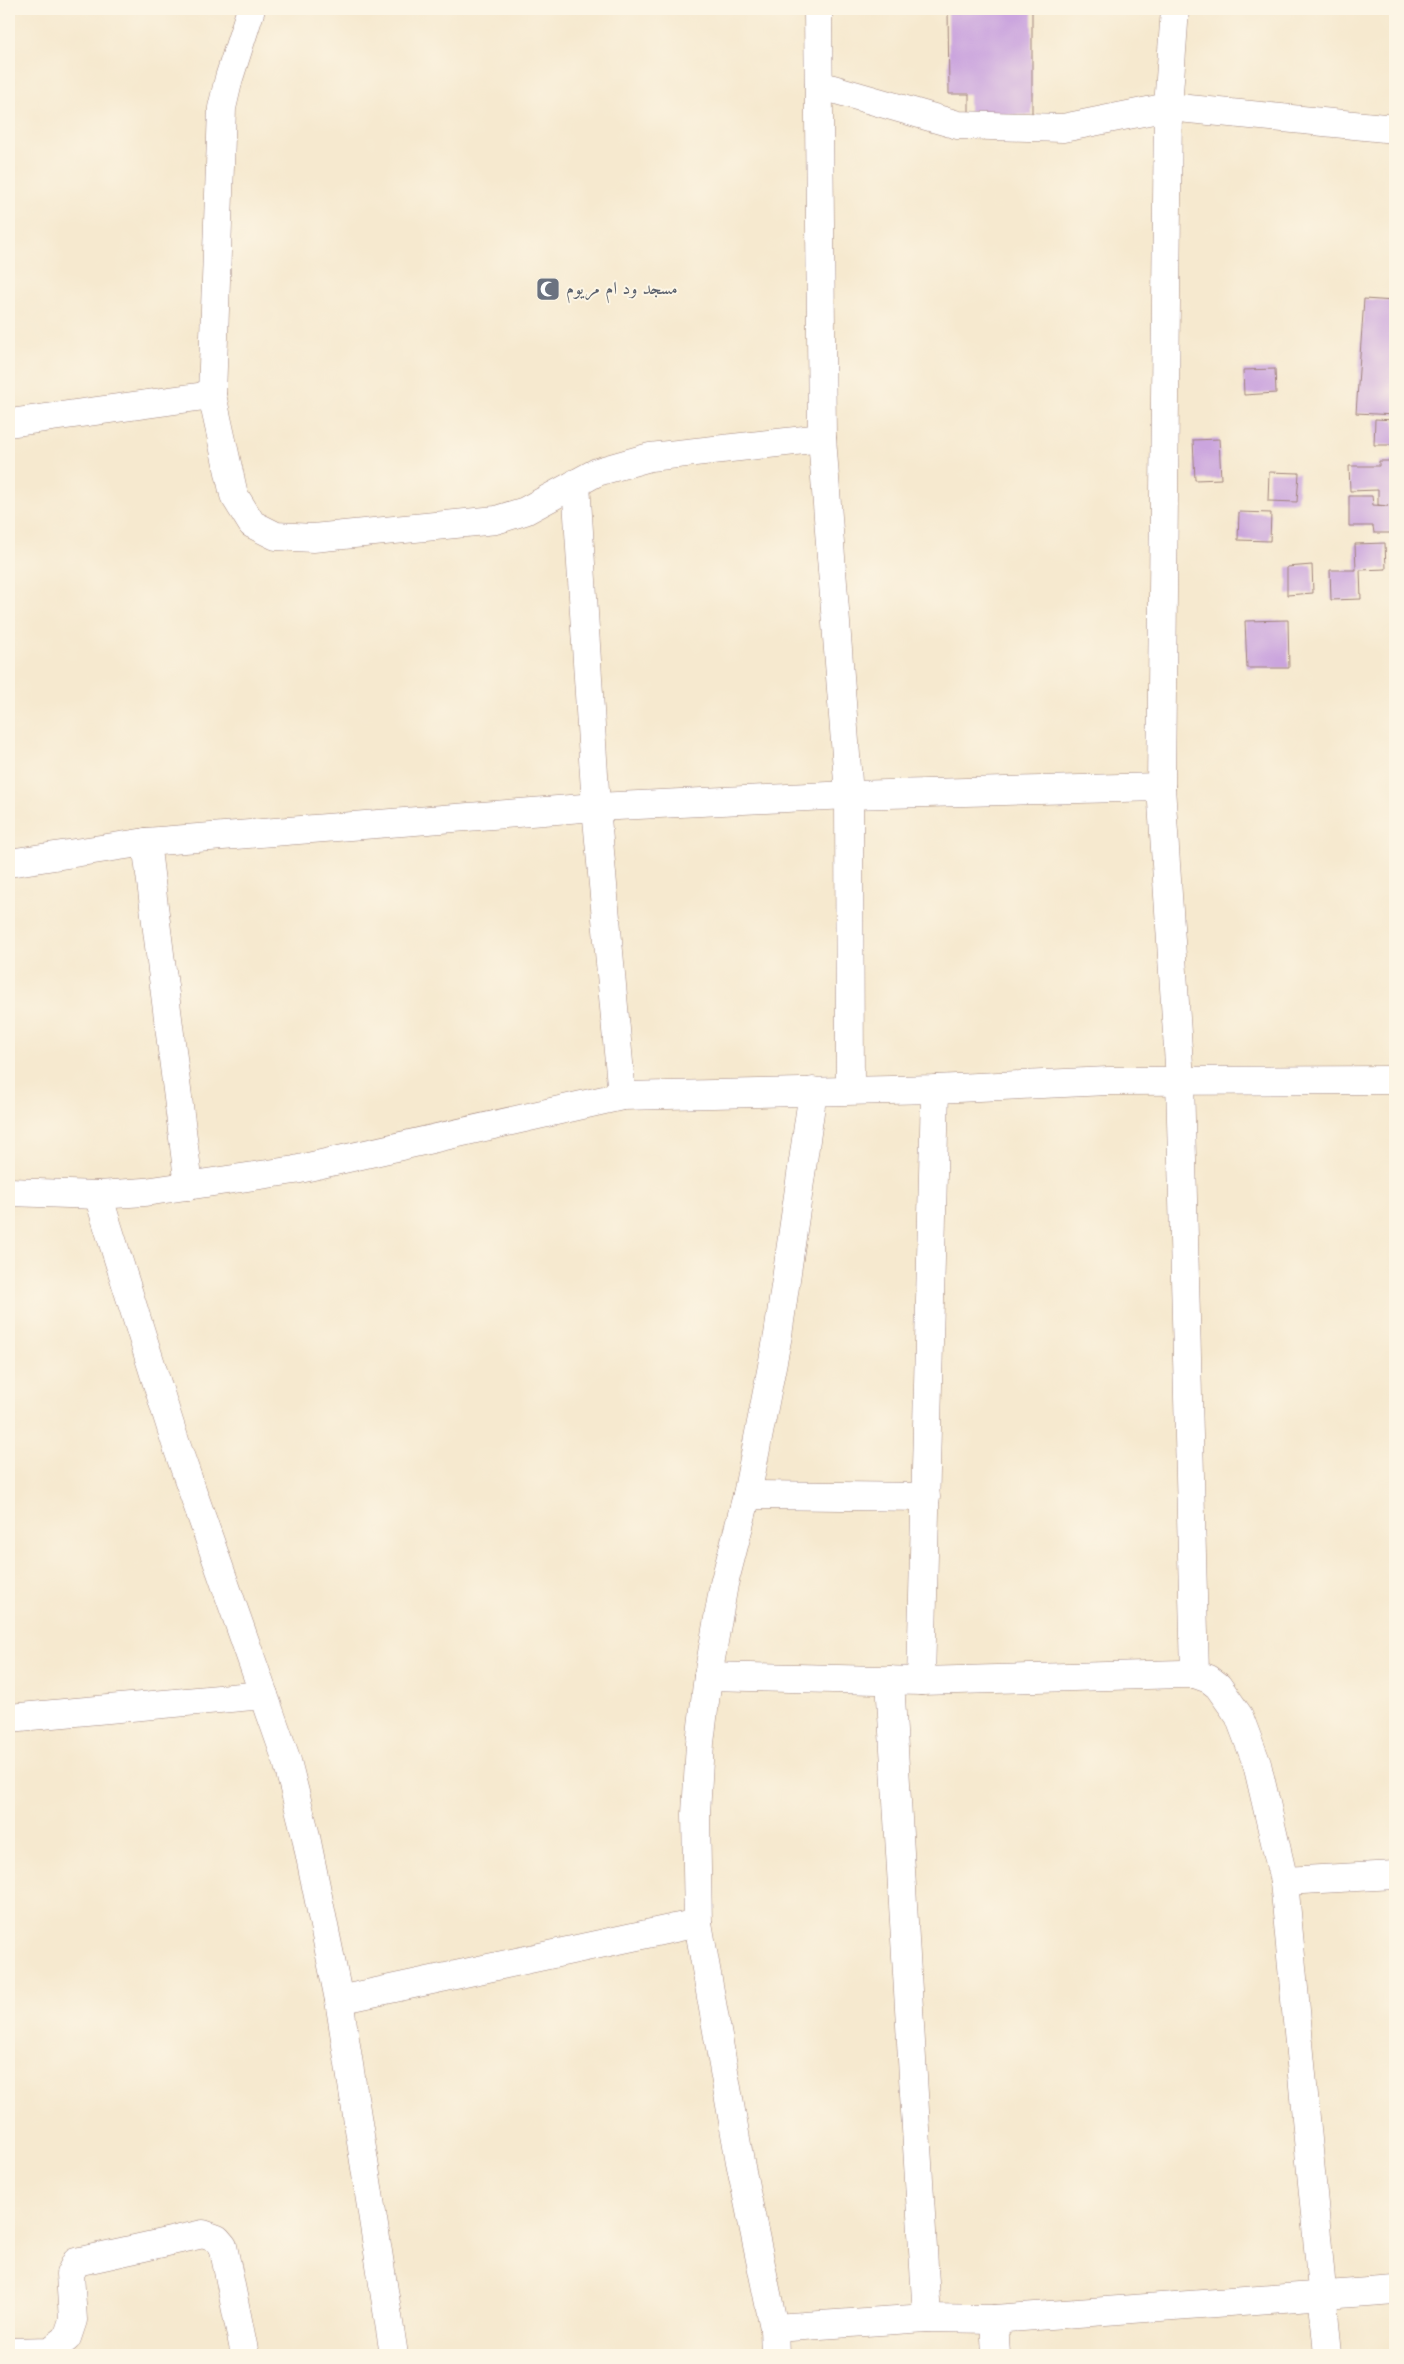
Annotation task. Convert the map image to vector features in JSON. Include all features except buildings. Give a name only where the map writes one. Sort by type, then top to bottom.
[{"type":"street","points":[[251,9],[229,78],[222,108],[212,394],[234,495],[252,524],[276,536],[313,538],[496,520],[525,511],[597,472],[650,457],[822,438]]},
{"type":"street","points":[[818,9],[822,438],[848,795],[850,1090]]},
{"type":"street","points":[[1175,9],[1168,107],[1161,787],[1180,1080],[1194,1674]]},
{"type":"street","points":[[819,85],[958,125],[1063,128],[1168,107],[1395,129]]},
{"type":"street","points":[[9,423],[212,394]]},
{"type":"street","points":[[576,483],[596,807],[622,1096]]},
{"type":"street","points":[[9,863],[146,842],[596,807],[848,795],[1161,787]]},
{"type":"street","points":[[146,842],[189,1186]]},
{"type":"street","points":[[9,1192],[98,1195],[145,1192],[295,1170],[622,1096],[813,1090],[935,1089],[1108,1081],[1395,1080]]},
{"type":"street","points":[[921,1680],[935,1089]]},
{"type":"street","points":[[775,2355],[774,2328],[740,2162],[698,1923],[696,1814],[700,1744],[708,1676],[724,1584],[747,1495],[778,1335],[813,1090]]},
{"type":"street","points":[[98,1195],[176,1444],[287,1761],[305,1832],[339,2000],[394,2355]]},
{"type":"street","points":[[747,1495],[926,1497]]},
{"type":"street","points":[[708,1676],[921,1680],[1194,1674],[1209,1679],[1218,1686],[1239,1716],[1257,1764],[1284,1881],[1328,2355]]},
{"type":"street","points":[[890,1680],[927,2318]]},
{"type":"street","points":[[9,1718],[264,1695]]},
{"type":"street","points":[[1284,1881],[1395,1875]]},
{"type":"street","points":[[339,2000],[698,1923]]},
{"type":"street","points":[[9,2352],[50,2351],[67,2338],[73,2320],[70,2274],[76,2262],[203,2234],[217,2239],[223,2246],[245,2355]]},
{"type":"street","points":[[774,2328],[927,2318],[994,2319],[1395,2290]]},
{"type":"street","points":[[994,2319],[996,2355]]},
{"type":"place","name":"مسجد ود ام مريوم","points":[[548,289]]}]
